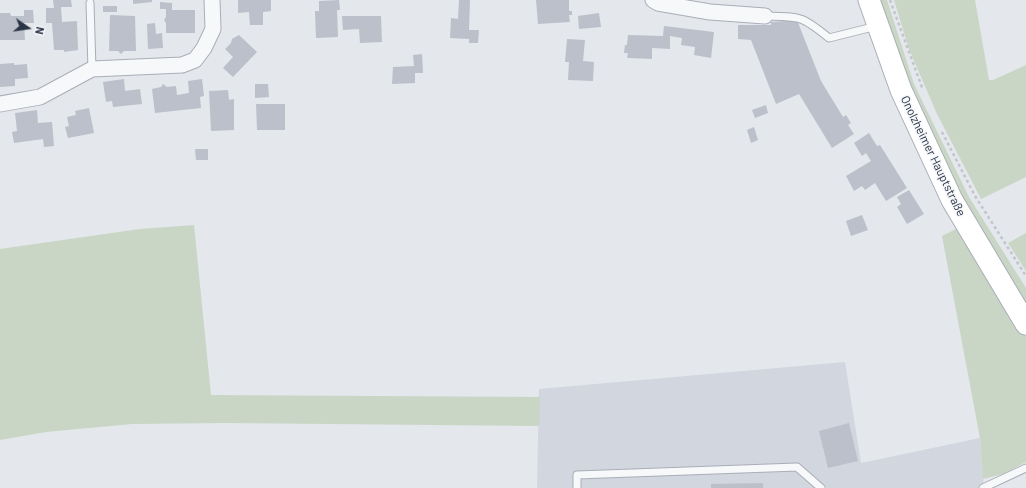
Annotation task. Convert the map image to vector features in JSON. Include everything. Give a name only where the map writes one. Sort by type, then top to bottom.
[{"type":"main road","name":"Onolzheimer Hauptstraße","points":[[869,0],[901,90],[952,200],[1026,324]]},
{"type":"street","points":[[0,104],[40,97],[92,69],[182,65],[195,60],[204,48],[213,29],[212,0]]},
{"type":"street","points":[[654,0],[658,3],[710,12],[765,16]]},
{"type":"lane","points":[[90,2],[92,69]]},
{"type":"lane","points":[[765,16],[799,17],[808,20],[829,38],[877,26]]},
{"type":"lane","points":[[577,488],[577,475],[797,466],[821,488]]},
{"type":"lane","points":[[983,488],[1026,468]]},
{"type":"path","points":[[890,0],[925,96]]},
{"type":"path","points":[[941,130],[975,196],[1026,276]]},
{"type":"shaded area","points":[[845,362],[861,463],[980,438],[984,488],[537,488],[539,389]]},
{"type":"green space","points":[[876,0],[887,0],[914,84],[969,197],[1026,288],[1026,302],[967,208],[937,154]]},
{"type":"green space","points":[[894,0],[975,0],[989,80],[993,80],[1026,65],[1026,177],[981,199],[937,114],[909,49]]},
{"type":"green space","points":[[194,225],[211,395],[540,397],[539,426],[224,423],[132,424],[46,432],[0,440],[0,249],[140,229]]},
{"type":"green space","points":[[960,227],[1026,337],[1026,462],[1003,474],[983,479],[980,438],[942,236]]},
{"type":"green space","points":[[1026,233],[1026,271],[1008,243]]},
{"type":"building","points":[[53,0],[71,0],[72,7],[61,7],[62,22],[77,21],[78,50],[64,52],[64,50],[54,50],[52,23],[46,23],[46,8],[54,8]]},
{"type":"building","points":[[133,0],[152,0],[152,2],[133,4]]},
{"type":"building","points":[[238,0],[271,0],[271,11],[263,12],[263,25],[250,25],[249,12],[238,13]]},
{"type":"building","points":[[339,0],[340,10],[337,10],[338,37],[316,38],[315,11],[319,11],[319,1]]},
{"type":"building","points":[[459,0],[470,0],[469,30],[479,30],[478,43],[469,43],[469,39],[450,38],[451,18],[458,19]]},
{"type":"building","points":[[536,0],[569,0],[569,11],[572,11],[572,15],[569,15],[570,22],[538,24]]},
{"type":"building","points":[[160,2],[172,3],[172,10],[195,10],[195,33],[166,33],[166,23],[164,20],[166,17],[166,9],[160,9]]},
{"type":"building","points":[[103,6],[117,6],[117,12],[103,12]]},
{"type":"building","points":[[24,10],[33,10],[34,23],[24,23],[25,40],[0,40],[0,13],[10,13],[11,16],[24,16]]},
{"type":"building","points":[[599,13],[601,27],[579,29],[578,16]]},
{"type":"building","points":[[110,15],[135,16],[136,51],[124,51],[121,54],[118,51],[109,51]]},
{"type":"building","points":[[342,16],[381,16],[382,42],[360,43],[359,29],[343,30]]},
{"type":"building","points":[[797,20],[821,81],[843,117],[846,115],[851,123],[848,125],[854,134],[832,148],[799,94],[776,104],[751,40],[738,39],[738,25],[771,25],[771,22]]},
{"type":"building","points":[[155,23],[156,34],[162,33],[163,48],[148,49],[147,24]]},
{"type":"building","points":[[664,26],[714,32],[711,58],[694,55],[695,47],[681,45],[682,38],[670,36],[670,49],[652,48],[652,59],[627,58],[628,53],[624,53],[628,35],[663,36]]},
{"type":"building","points":[[239,35],[257,52],[233,77],[223,68],[233,57],[225,49],[231,43],[232,39]]},
{"type":"building","points":[[567,39],[585,40],[583,61],[594,62],[593,81],[568,80],[569,62],[565,62]]},
{"type":"building","points":[[422,54],[423,73],[415,73],[415,83],[392,84],[393,67],[414,66],[413,55]]},
{"type":"building","points":[[14,63],[14,65],[27,64],[28,78],[15,79],[15,86],[0,87],[0,64]]},
{"type":"building","points":[[124,79],[125,91],[140,89],[142,104],[113,107],[112,101],[106,102],[103,82]]},
{"type":"building","points":[[202,79],[204,96],[200,97],[201,108],[155,113],[152,89],[161,87],[163,84],[167,87],[176,86],[177,95],[189,93],[188,81]]},
{"type":"building","points":[[255,84],[268,84],[269,97],[255,98]]},
{"type":"building","points":[[228,90],[229,100],[234,99],[234,130],[211,131],[209,91]]},
{"type":"building","points":[[256,104],[285,104],[285,130],[257,130]]},
{"type":"building","points":[[766,105],[768,113],[755,118],[752,110]]},
{"type":"building","points":[[89,108],[94,133],[68,138],[65,127],[69,126],[67,117],[76,115],[75,111]]},
{"type":"building","points":[[37,110],[38,123],[52,122],[54,146],[44,147],[43,139],[14,143],[12,132],[17,131],[15,113]]},
{"type":"building","points":[[754,127],[758,140],[751,143],[747,130]]},
{"type":"building","points":[[869,133],[877,146],[880,145],[907,188],[886,201],[875,183],[865,190],[862,186],[854,191],[846,176],[871,161],[866,153],[862,156],[854,143]]},
{"type":"building","points":[[195,149],[208,149],[208,160],[196,160]]},
{"type":"building","points":[[909,190],[924,214],[907,224],[897,207],[901,204],[897,197]]},
{"type":"building","points":[[862,215],[868,230],[851,236],[846,221]]},
{"type":"building","points":[[849,423],[858,461],[828,468],[819,431]]},
{"type":"building","points":[[763,483],[763,488],[711,488],[711,484]]}]
